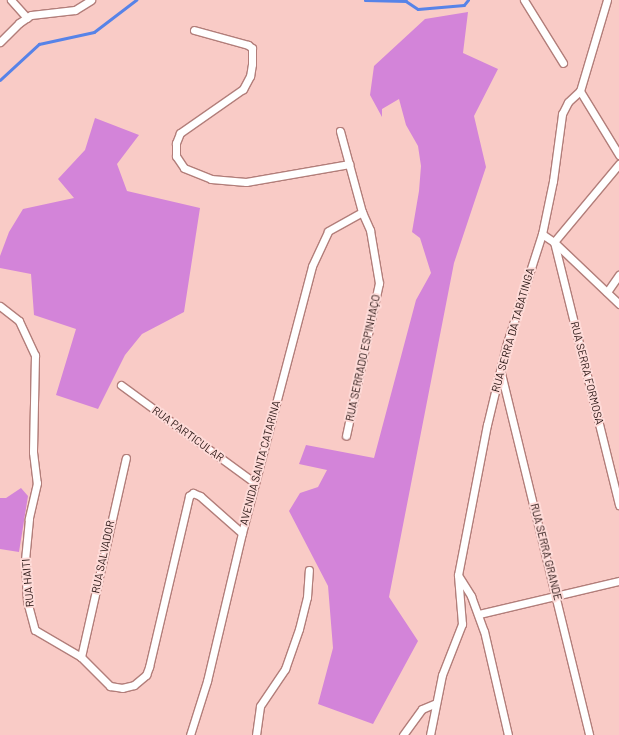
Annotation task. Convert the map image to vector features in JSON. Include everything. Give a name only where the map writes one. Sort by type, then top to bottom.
[{"type":"street","points":[[12,0],[27,18]]},
{"type":"street","points":[[0,42],[27,18],[38,14],[75,10],[91,0]]},
{"type":"street","points":[[524,0],[562,63]]},
{"type":"street","points":[[608,0],[580,92],[619,155]]},
{"type":"street","points":[[194,30],[248,44],[252,48],[252,64],[250,76],[243,89],[180,133],[176,143],[176,156],[184,168],[212,179],[246,182],[349,164]]},
{"type":"street","name":"RUA SERRA DA TABATINGA","points":[[430,735],[442,675],[462,624],[458,575],[500,369],[542,234],[553,181],[561,119],[568,102],[580,92]]},
{"type":"street","name":"RUA SERRADO ESPINHAÇO","points":[[340,130],[362,212],[372,237],[379,284],[366,352],[346,435]]},
{"type":"street","points":[[554,242],[619,164]]},
{"type":"street","name":"AVENIDA SANTA CATARINA","points":[[190,735],[207,681],[242,533],[318,249],[328,231],[362,212]]},
{"type":"street","points":[[542,234],[554,242],[619,304]]},
{"type":"street","name":"RUA SERRA FORMOSA","points":[[554,242],[616,475],[619,505]]},
{"type":"street","points":[[607,292],[619,275]]},
{"type":"street","name":"RUA HAITI","points":[[0,306],[19,321],[35,355],[33,452],[37,483],[26,545],[27,601],[35,630],[81,657],[102,680],[117,688],[134,686],[146,675],[191,494],[200,496],[242,533]]},
{"type":"street","name":"RUA SERRA GRANDE","points":[[500,369],[589,735]]},
{"type":"street","name":"RUA PARTICULAR","points":[[121,385],[255,483]]},
{"type":"street","name":"RUA SALVADOR","points":[[81,657],[126,458]]},
{"type":"street","points":[[256,735],[260,706],[285,669],[299,629],[308,597],[309,570]]},
{"type":"street","points":[[458,575],[479,614],[508,735]]},
{"type":"street","points":[[479,614],[619,581]]},
{"type":"street","points":[[404,735],[424,707],[436,703]]},
{"type":"shaded area","points":[[468,12],[463,53],[498,69],[474,116],[486,167],[454,263],[389,597],[418,641],[373,724],[318,704],[333,648],[328,586],[289,511],[300,493],[318,487],[327,470],[299,464],[306,445],[374,458],[416,300],[431,273],[420,238],[412,232],[419,191],[421,166],[418,146],[406,125],[399,99],[382,109],[382,117],[370,95],[374,66],[425,19]]},
{"type":"shaded area","points":[[95,118],[139,135],[117,164],[127,191],[200,208],[184,312],[142,334],[125,355],[98,409],[56,395],[76,329],[34,315],[31,274],[0,268],[0,256],[9,232],[23,209],[74,198],[58,179],[85,150]]},
{"type":"shaded area","points":[[21,488],[28,496],[19,552],[0,549],[0,498],[6,498]]},
{"type":"waterway","points":[[0,80],[39,44],[94,32],[136,0]]},
{"type":"waterway","points":[[365,0],[406,1],[418,9],[464,5],[468,0]]}]
